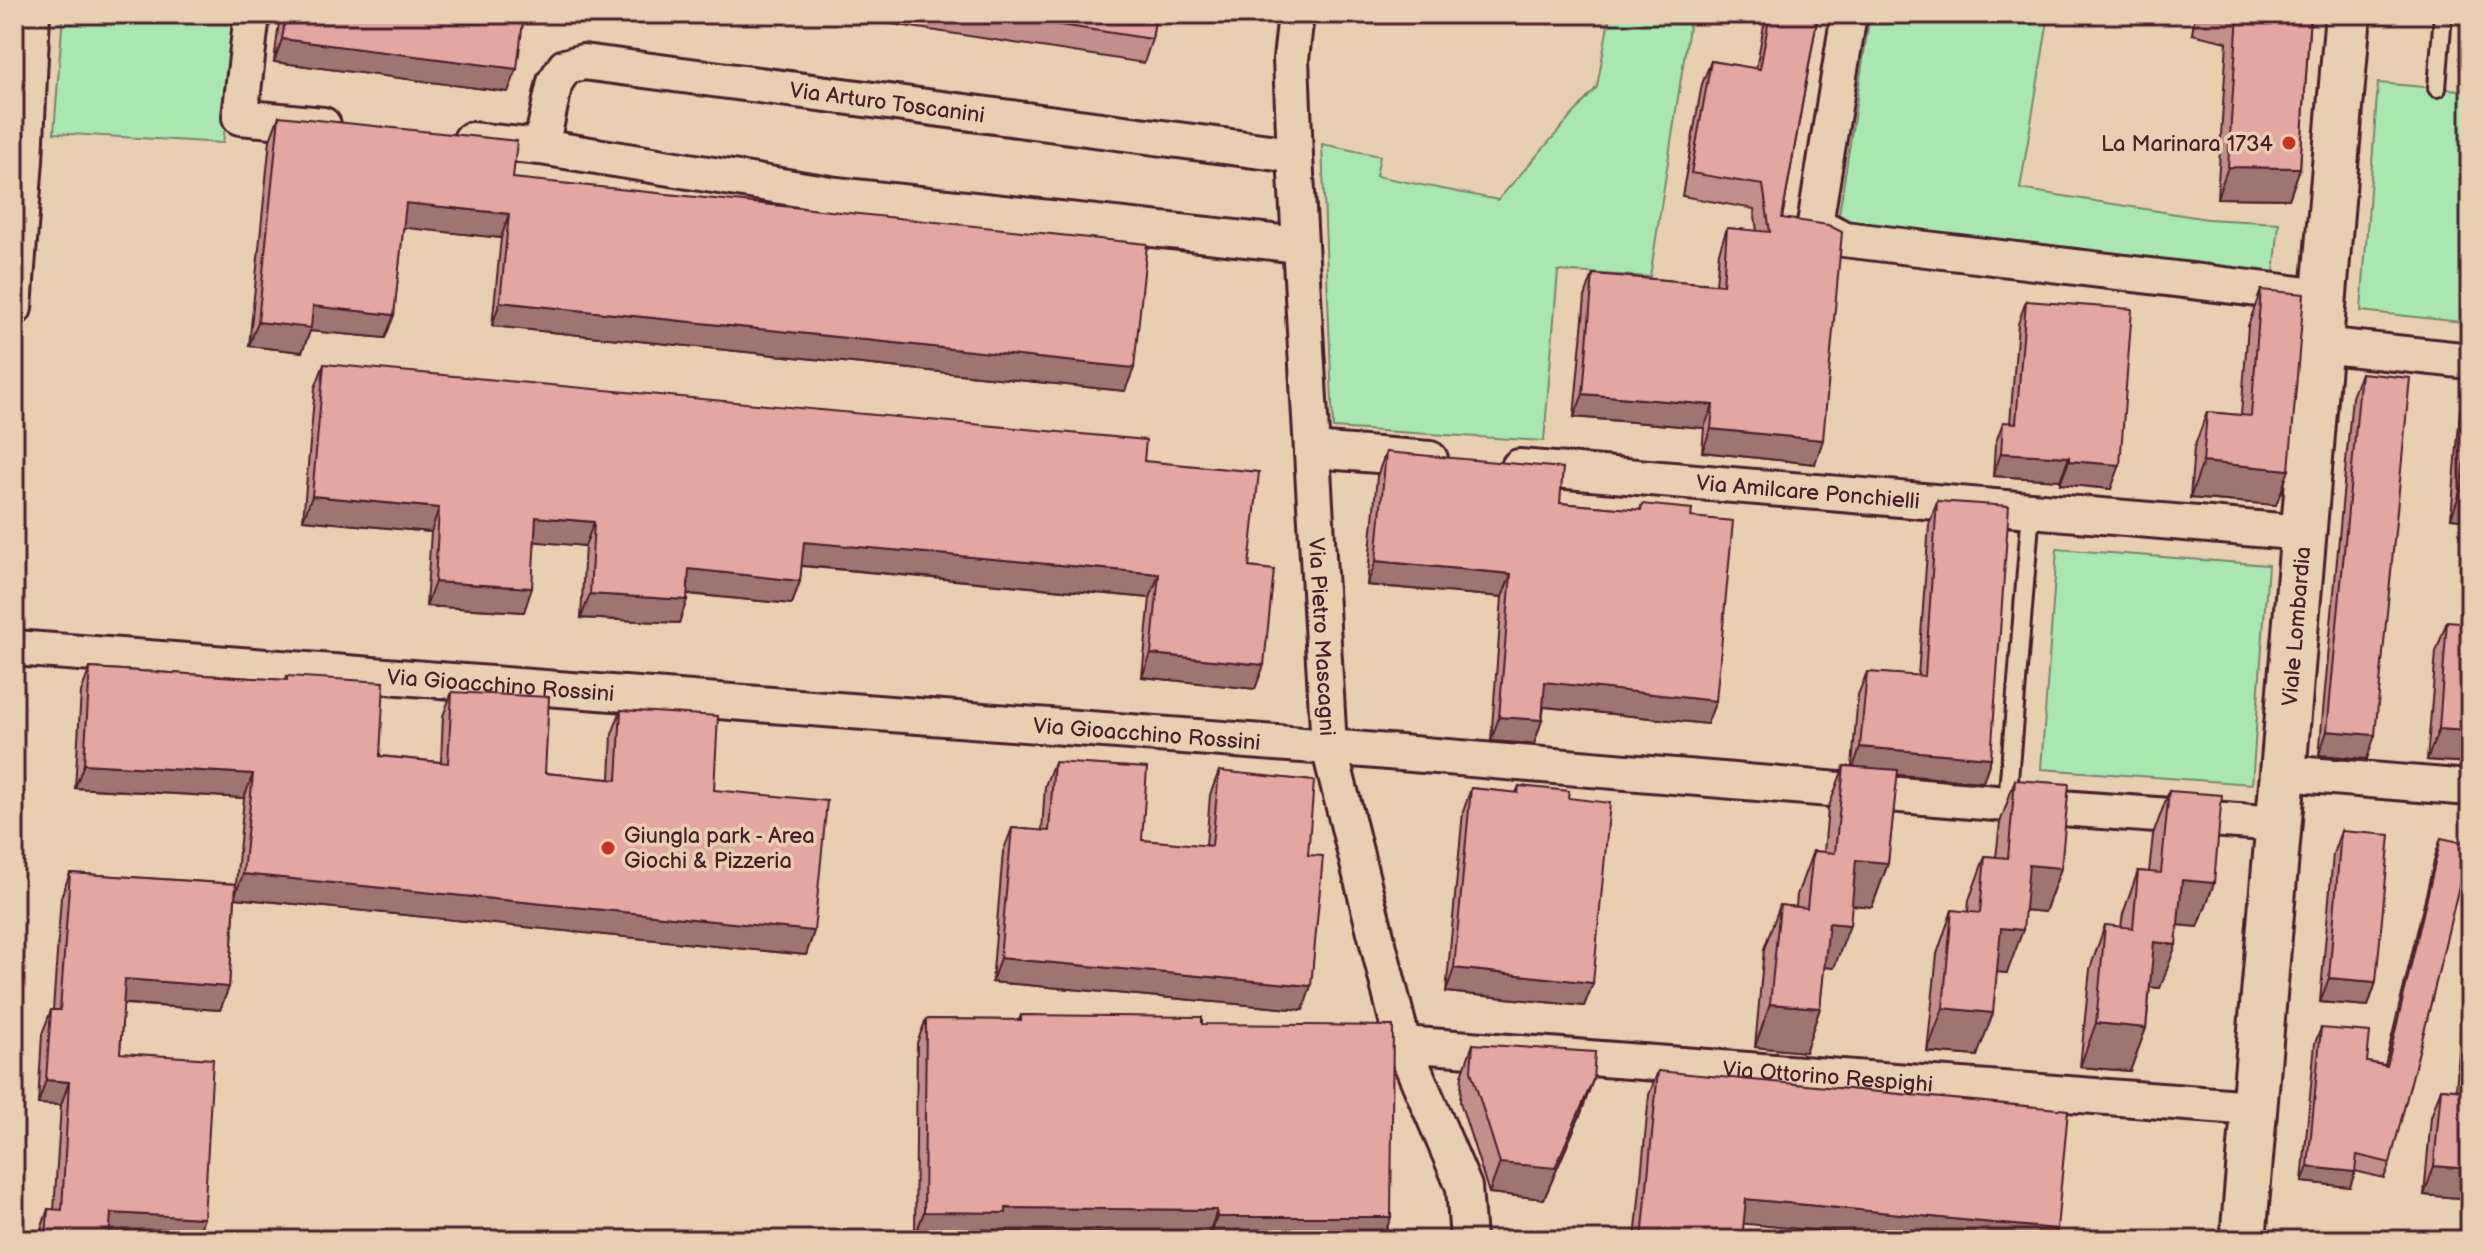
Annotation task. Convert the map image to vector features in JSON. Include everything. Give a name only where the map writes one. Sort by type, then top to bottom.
[{"type":"street","points":[[14,308],[19,159],[32,14]]},
{"type":"street","points":[[252,14],[240,117],[351,128]]},
{"type":"street","name":"Via Pietro Mascagni","points":[[1296,14],[1291,59],[1295,157],[1329,747],[1403,1044],[1464,1187],[1468,1240]]},
{"type":"street","points":[[1849,14],[1815,224],[1844,239],[2324,297]]},
{"type":"street","name":"Viale Lombardia","points":[[2243,1240],[2348,14]]},
{"type":"street","name":"Via Arturo Toscanini","points":[[541,147],[555,82],[565,67],[583,62],[1295,157]]},
{"type":"street","points":[[446,137],[541,147],[836,195],[1300,245]]},
{"type":"street","points":[[2320,345],[2470,361]]},
{"type":"street","name":"Via Amilcare Ponchielli","points":[[1312,450],[2304,533]]},
{"type":"street","name":"Via Gioacchino Rossini","points":[[14,648],[1329,747],[2279,824]]},
{"type":"street","points":[[2283,773],[2470,788]]},
{"type":"street","name":"Via Ottorino Respighi","points":[[1403,1044],[2254,1108]]},
{"type":"lane","points":[[2437,88],[2443,14]]},
{"type":"lane","points":[[2007,804],[2031,510]]},
{"type":"green space","points":[[63,14],[240,14],[223,143],[54,133]]},
{"type":"green space","points":[[1610,14],[1691,14],[1650,277],[1558,271],[1544,441],[1333,428],[1322,144],[1380,156],[1376,176],[1498,200],[1597,87]]},
{"type":"green space","points":[[1870,14],[2049,14],[2020,189],[2207,219],[2279,223],[2274,275],[1865,235],[1839,214]]},
{"type":"green space","points":[[2378,83],[2470,91],[2470,323],[2361,311]]},
{"type":"green space","points":[[2057,549],[2268,565],[2252,784],[2041,769]]},
{"type":"building","points":[[286,14],[524,14],[517,69],[282,39]]},
{"type":"building","points":[[989,14],[1156,14],[1152,39]]},
{"type":"building","points":[[1770,14],[1818,14],[1782,218],[1828,225],[1842,232],[1823,440],[1711,429],[1713,405],[1583,394],[1593,274],[1723,285],[1727,228],[1770,232],[1763,185],[1691,173],[1711,61],[1760,69]]},
{"type":"building","points":[[2238,14],[2310,14],[2300,168],[2228,167]]},
{"type":"building","points":[[279,116],[517,141],[513,178],[1147,244],[1134,368],[500,302],[509,214],[406,203],[394,315],[313,306],[311,328],[258,322]]},
{"type":"building","points":[[2261,290],[2304,294],[2289,470],[2203,462],[2207,412],[2251,416]]},
{"type":"building","points":[[2026,301],[2132,309],[2120,465],[2069,461],[2069,457],[2001,453],[2003,422],[2016,423]]},
{"type":"building","points":[[324,364],[1146,440],[1144,461],[1259,472],[1249,567],[1274,570],[1264,665],[1151,654],[1159,574],[804,542],[800,581],[689,569],[687,600],[590,594],[594,522],[536,517],[532,588],[435,582],[439,508],[312,496]]},
{"type":"building","points":[[2361,373],[2410,378],[2375,735],[2327,731]]},
{"type":"building","points":[[2470,393],[2470,488],[2462,487]]},
{"type":"building","points":[[1386,452],[1563,468],[1560,503],[1641,510],[1642,504],[1692,509],[1691,517],[1733,521],[1716,701],[1545,682],[1542,720],[1499,717],[1511,574],[1376,561]]},
{"type":"building","points":[[1937,501],[2009,506],[1991,758],[1860,747],[1867,672],[1925,676]]},
{"type":"building","points":[[2447,621],[2470,623],[2470,731],[2439,729]]},
{"type":"building","points":[[90,668],[287,680],[287,676],[384,682],[380,756],[448,763],[452,692],[549,697],[545,773],[617,780],[621,710],[718,716],[714,790],[827,801],[814,931],[243,874],[253,774],[84,764]]},
{"type":"building","points":[[1054,762],[1147,768],[1142,840],[1212,846],[1219,771],[1314,781],[1308,855],[1323,856],[1311,986],[1000,958],[1012,828],[1049,831]]},
{"type":"building","points":[[1844,766],[1898,770],[1888,863],[1856,860],[1850,925],[1829,923],[1820,1008],[1770,1004],[1780,905],[1807,908],[1813,851],[1835,853]]},
{"type":"building","points":[[2015,780],[2069,784],[2061,868],[2029,865],[2023,930],[2001,928],[1993,1013],[1943,1008],[1952,910],[1980,913],[1985,856],[2008,858]]},
{"type":"building","points":[[1519,786],[1569,791],[1568,798],[1610,803],[1593,983],[1454,968],[1471,788],[1518,793]]},
{"type":"building","points":[[2169,791],[2222,795],[2214,883],[2182,880],[2176,945],[2154,942],[2146,1028],[2096,1023],[2105,925],[2133,928],[2138,871],[2161,873]]},
{"type":"building","points":[[2341,831],[2390,835],[2376,982],[2329,978]]},
{"type":"building","points":[[2441,838],[2469,844],[2390,1163],[2357,1155],[2355,1172],[2308,1167],[2321,1028],[2370,1032],[2367,1062],[2387,1066]]},
{"type":"building","points":[[70,873],[236,884],[229,987],[125,979],[120,1053],[213,1059],[204,1218],[111,1213],[109,1240],[46,1240],[48,1209],[62,1210],[69,1082],[46,1080],[51,1010],[60,1010]]},
{"type":"building","points":[[1021,1015],[1202,1017],[1202,1024],[1393,1026],[1391,1217],[1217,1217],[1217,1210],[1006,1208],[1006,1213],[924,1212],[926,1019],[1021,1020]]},
{"type":"building","points":[[2470,1017],[2470,1169],[2434,1166],[2441,1088],[2464,1090]]},
{"type":"building","points":[[1473,1044],[1595,1052],[1593,1080],[1555,1168],[1500,1163],[1471,1071]]},
{"type":"building","points":[[1658,1071],[2068,1110],[2057,1229],[1746,1199],[1742,1240],[1642,1240]]},
{"type":"place","name":"La Marinara 1734","points":[[2289,143]]},
{"type":"place","name":"Giungla park - Area Giochi & Pizzeria","points":[[608,848]]}]
